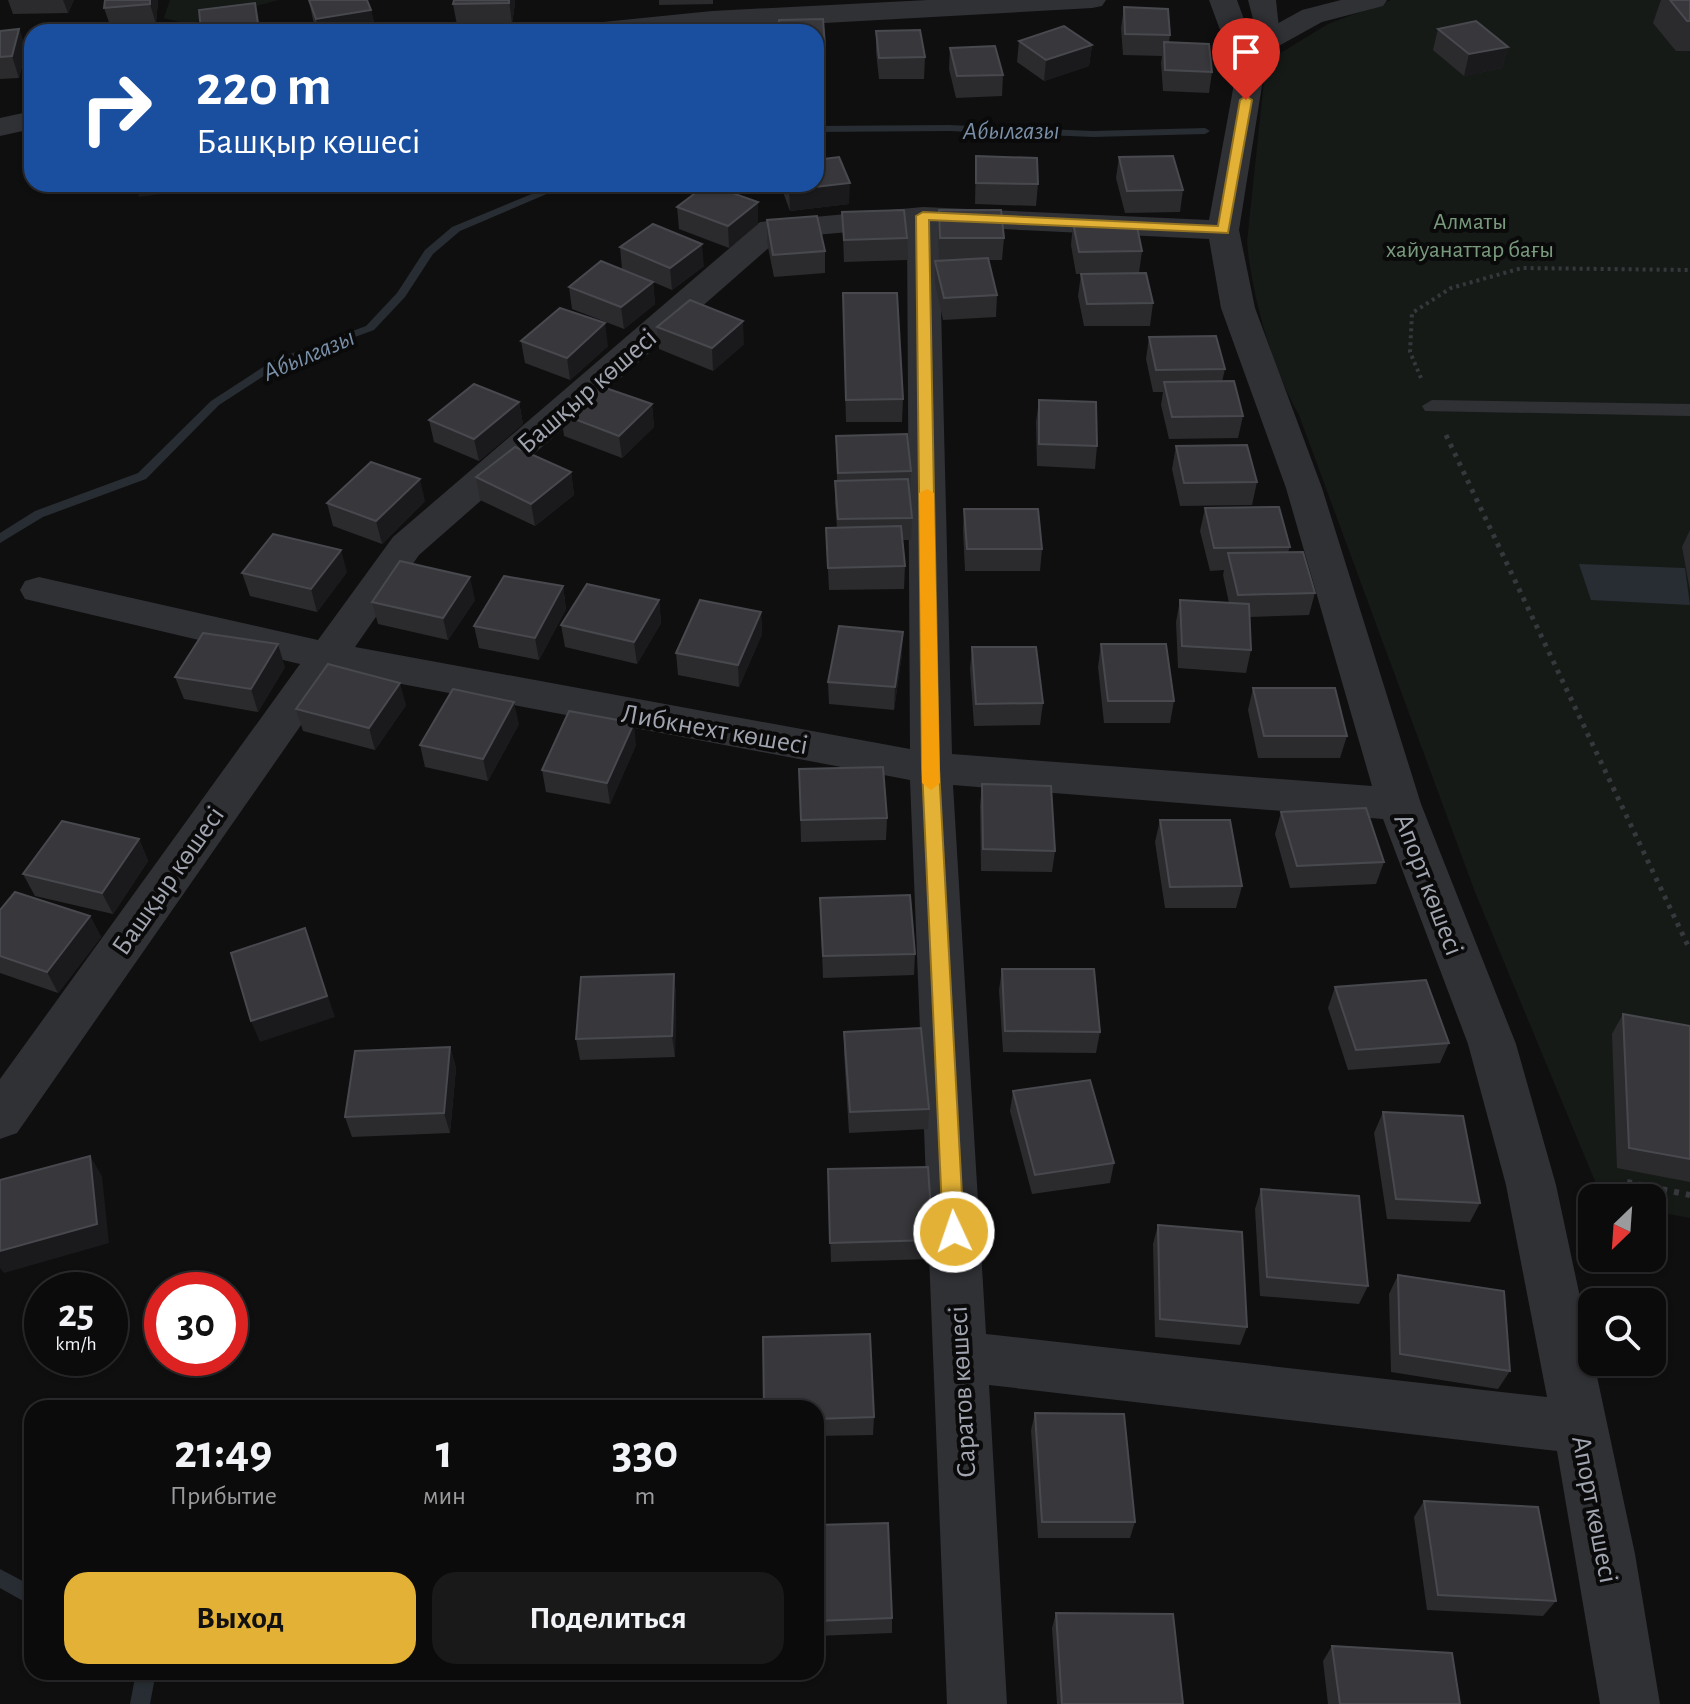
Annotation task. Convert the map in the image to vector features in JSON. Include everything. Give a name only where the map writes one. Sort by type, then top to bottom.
[{"type":"street","points":[[662,24],[1092,0]]},
{"type":"street","points":[[1223,0],[1258,58],[1312,16],[1373,0]]},
{"type":"street","name":"Апорт көшесі","points":[[1262,0],[1258,58],[1223,230],[1238,308],[1304,488],[1399,804],[1492,1044],[1531,1185],[1580,1427],[1630,1704]]},
{"type":"street","points":[[0,127],[24,122]]},
{"type":"street","name":"Башқыр көшесі","points":[[0,1118],[406,546],[771,229],[923,216],[1223,230]]},
{"type":"street","name":"Саратов көшесі","points":[[923,216],[931,768],[977,1704]]},
{"type":"street","name":"Либкнехт көшесі","points":[[39,590],[325,656],[931,768],[1399,804]]},
{"type":"street","points":[[960,1356],[1580,1427]]},
{"type":"lane","points":[[1432,406],[1690,410]]},
{"type":"path","points":[[1690,270],[1522,268],[1451,288],[1412,313],[1410,352],[1432,406],[1690,950]]},
{"type":"path","points":[[1627,1182],[1690,1195]]},
{"type":"green space","points":[[170,0],[279,0],[188,24],[164,18]]},
{"type":"green space","name":"Алматы хайуанаттар бағы","points":[[1391,0],[1690,0],[1690,1218],[1666,1214],[1666,1184],[1596,1184],[1475,892],[1299,415],[1272,354],[1259,308],[1247,242],[1266,62],[1328,24]]},
{"type":"shaded area","points":[[1579,564],[1685,568],[1690,605],[1591,600]]},
{"type":"building","points":[[105,0],[150,0],[150,4],[104,8]]},
{"type":"building","points":[[309,0],[367,0],[371,10],[316,19]]},
{"type":"building","points":[[454,0],[509,0],[509,3],[453,4]]},
{"type":"building","points":[[1670,0],[1690,0],[1690,21],[1687,21]]},
{"type":"building","points":[[255,3],[258,24],[200,24],[199,10]]},
{"type":"building","points":[[1124,7],[1168,9],[1170,35],[1125,34]]},
{"type":"building","points":[[823,19],[823,24],[779,24],[779,20]]},
{"type":"building","points":[[1476,21],[1508,47],[1469,54],[1438,29]]},
{"type":"building","points":[[1064,26],[1092,45],[1046,60],[1019,41]]},
{"type":"building","points":[[19,29],[12,56],[0,57],[0,31]]},
{"type":"building","points":[[920,30],[925,57],[879,58],[876,31]]},
{"type":"building","points":[[1164,42],[1209,44],[1212,72],[1165,70]]},
{"type":"building","points":[[995,46],[1003,75],[957,76],[950,48]]},
{"type":"building","points":[[976,156],[1037,158],[1038,184],[976,183]]},
{"type":"building","points":[[1173,156],[1183,190],[1127,191],[1119,157]]},
{"type":"building","points":[[839,157],[850,183],[824,186],[824,159]]},
{"type":"building","points":[[697,192],[730,192],[758,202],[728,226],[677,207]]},
{"type":"building","points":[[904,210],[907,238],[844,240],[842,212]]},
{"type":"building","points":[[939,210],[1001,210],[1004,238],[940,238]]},
{"type":"building","points":[[817,216],[825,251],[773,255],[767,220]]},
{"type":"building","points":[[1136,222],[1142,251],[1079,252],[1073,223]]},
{"type":"building","points":[[653,224],[702,244],[670,268],[620,247]]},
{"type":"building","points":[[988,258],[997,295],[944,298],[935,261]]},
{"type":"building","points":[[601,261],[653,282],[621,307],[569,287]]},
{"type":"building","points":[[1146,273],[1153,303],[1087,304],[1081,274]]},
{"type":"building","points":[[843,293],[897,293],[903,399],[846,400]]},
{"type":"building","points":[[690,300],[743,321],[712,348],[657,327]]},
{"type":"building","points":[[560,308],[605,323],[567,358],[521,341]]},
{"type":"building","points":[[1216,336],[1225,369],[1156,370],[1149,337]]},
{"type":"building","points":[[1234,381],[1243,416],[1172,417],[1164,382]]},
{"type":"building","points":[[474,384],[519,402],[474,439],[429,420]]},
{"type":"building","points":[[594,384],[652,404],[619,436],[561,414]]},
{"type":"building","points":[[1039,400],[1096,402],[1097,446],[1039,444]]},
{"type":"building","points":[[907,434],[911,471],[838,473],[836,436]]},
{"type":"building","points":[[1247,445],[1257,482],[1184,483],[1176,446]]},
{"type":"building","points":[[515,447],[571,472],[531,504],[476,477]]},
{"type":"building","points":[[371,462],[420,479],[376,521],[327,503]]},
{"type":"building","points":[[908,479],[912,518],[838,519],[835,481]]},
{"type":"building","points":[[1279,507],[1290,547],[1214,548],[1205,508]]},
{"type":"building","points":[[964,509],[1038,509],[1042,549],[967,549]]},
{"type":"building","points":[[901,526],[905,566],[828,568],[826,528]]},
{"type":"building","points":[[273,534],[341,550],[311,589],[242,573]]},
{"type":"building","points":[[1303,552],[1315,593],[1238,595],[1228,553]]},
{"type":"building","points":[[400,561],[470,577],[443,618],[372,602]]},
{"type":"building","points":[[504,576],[563,586],[535,638],[474,626]]},
{"type":"building","points":[[587,584],[659,600],[634,642],[561,625]]},
{"type":"building","points":[[700,600],[761,612],[738,665],[676,653]]},
{"type":"building","points":[[1180,600],[1249,604],[1251,650],[1182,646]]},
{"type":"building","points":[[839,626],[903,632],[895,687],[828,682]]},
{"type":"building","points":[[203,633],[278,644],[251,689],[175,677]]},
{"type":"building","points":[[1101,644],[1166,644],[1174,701],[1108,701]]},
{"type":"building","points":[[972,647],[1036,647],[1043,703],[976,704]]},
{"type":"building","points":[[328,664],[400,683],[369,728],[296,709]]},
{"type":"building","points":[[1253,688],[1335,688],[1347,736],[1264,736]]},
{"type":"building","points":[[453,689],[514,702],[483,759],[420,745]]},
{"type":"building","points":[[569,711],[634,723],[607,783],[542,770]]},
{"type":"building","points":[[883,767],[887,818],[801,820],[799,769]]},
{"type":"building","points":[[982,784],[1051,786],[1055,851],[983,849]]},
{"type":"building","points":[[1366,808],[1384,862],[1297,866],[1281,812]]},
{"type":"building","points":[[1160,820],[1230,820],[1242,886],[1170,887]]},
{"type":"building","points":[[62,821],[139,839],[102,893],[23,874]]},
{"type":"building","points":[[15,892],[90,916],[47,972],[0,956],[0,910]]},
{"type":"building","points":[[910,895],[915,954],[823,956],[820,898]]},
{"type":"building","points":[[305,928],[327,996],[251,1021],[231,953]]},
{"type":"building","points":[[1002,969],[1094,969],[1100,1032],[1005,1031]]},
{"type":"building","points":[[674,974],[672,1036],[576,1039],[581,977]]},
{"type":"building","points":[[1426,980],[1449,1043],[1356,1050],[1335,987]]},
{"type":"building","points":[[1623,1014],[1690,1026],[1690,1159],[1629,1148]]},
{"type":"building","points":[[921,1028],[929,1109],[850,1112],[844,1032]]},
{"type":"building","points":[[450,1047],[444,1113],[345,1117],[355,1051]]},
{"type":"building","points":[[1090,1080],[1114,1163],[1035,1175],[1013,1091]]},
{"type":"building","points":[[1383,1112],[1463,1116],[1480,1203],[1396,1199]]},
{"type":"building","points":[[90,1156],[97,1224],[0,1251],[0,1180]]},
{"type":"building","points":[[928,1167],[933,1240],[830,1243],[828,1169]]},
{"type":"building","points":[[1261,1189],[1359,1196],[1368,1286],[1267,1277]]},
{"type":"building","points":[[1158,1225],[1242,1232],[1247,1327],[1160,1319]]},
{"type":"building","points":[[1398,1275],[1504,1291],[1510,1371],[1400,1354]]},
{"type":"building","points":[[870,1334],[874,1417],[824,1419],[824,1400],[764,1400],[763,1337]]},
{"type":"building","points":[[1035,1413],[1124,1414],[1135,1522],[1042,1522]]},
{"type":"building","points":[[1424,1501],[1538,1507],[1556,1601],[1438,1595]]},
{"type":"building","points":[[888,1523],[892,1618],[824,1621],[824,1525]]},
{"type":"building","points":[[1056,1613],[1173,1614],[1183,1704],[1062,1704]]},
{"type":"building","points":[[1332,1646],[1452,1653],[1460,1704],[1340,1704]]},
{"type":"waterway","name":"Абылгазы","points":[[824,129],[949,128],[1093,134],[1205,131]]},
{"type":"waterway","name":"Абылгазы","points":[[0,539],[39,514],[142,476],[215,403],[278,362],[370,328],[401,295],[429,252],[456,229],[546,192]]},
{"type":"waterway","name":"Абылгазы","points":[[0,1578],[24,1592]]},
{"type":"waterway","name":"Абылгазы","points":[[140,1704],[144,1680]]},
{"type":"slow traffic","points":[[927,493],[931,783]]},
{"type":"route","points":[[954,1232],[931,768],[923,216],[1223,230],[1246,100]]}]
